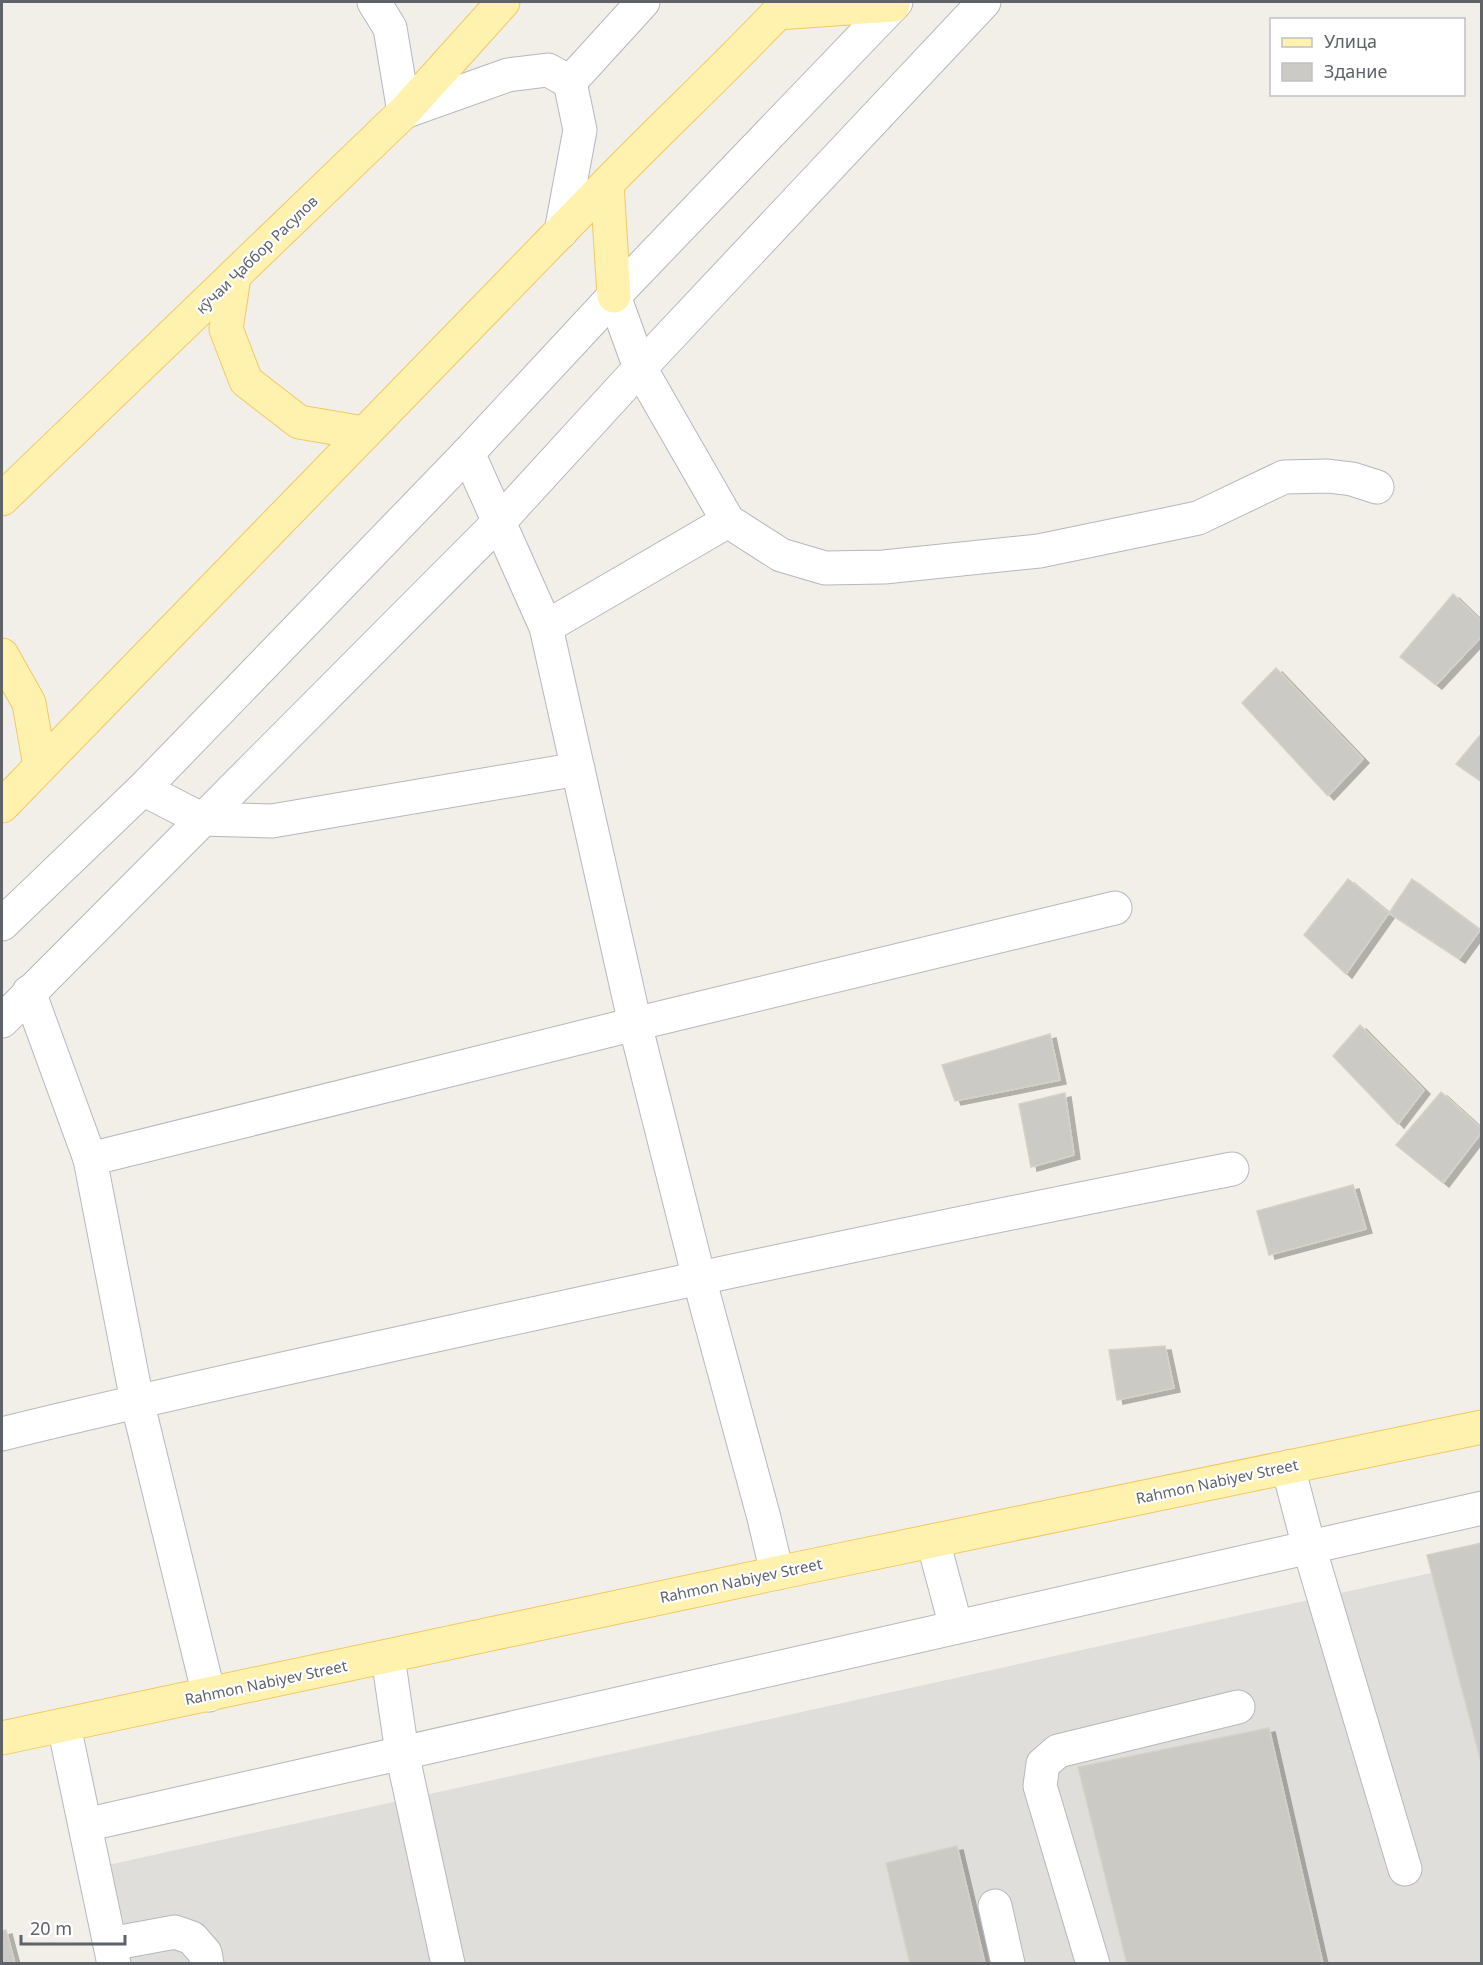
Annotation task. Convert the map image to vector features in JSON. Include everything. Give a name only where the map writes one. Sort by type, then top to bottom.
[{"type":"main road","name":"кӯчаи Ҷаббор Расулов","points":[[2,500],[404,112],[503,2]]},
{"type":"main road","points":[[2,806],[782,7],[894,3]]},
{"type":"main road","points":[[607,184],[614,296]]},
{"type":"main road","points":[[234,277],[226,330],[246,381],[298,422],[364,433]]},
{"type":"main road","points":[[2,655],[29,704],[40,766]]},
{"type":"main road","name":"Rahmon Nabiyev Street","points":[[2,1738],[777,1573],[1482,1427]]},
{"type":"street","points":[[374,2],[390,28],[404,112],[508,75],[548,70],[570,82],[580,130],[561,232]]},
{"type":"street","points":[[570,82],[643,2]]},
{"type":"street","points":[[2,1021],[499,522],[640,368],[984,2]]},
{"type":"street","points":[[2,924],[143,789],[468,453],[614,296],[894,3]]},
{"type":"street","points":[[614,296],[640,368],[728,521],[781,555],[825,568],[884,567],[1039,551],[1198,518],[1284,477],[1328,476],[1352,479],[1377,487]]},
{"type":"street","points":[[468,453],[546,627],[635,1024],[777,1573]]},
{"type":"street","points":[[546,627],[728,521]]},
{"type":"street","points":[[143,789],[201,819],[272,821],[578,769]]},
{"type":"street","points":[[90,1159],[1115,908]]},
{"type":"street","points":[[29,992],[90,1159],[136,1401],[209,1695]]},
{"type":"street","points":[[2,1434],[136,1401],[699,1278],[982,1218],[1232,1169]]},
{"type":"street","points":[[1288,1467],[1309,1547],[1405,1869]]},
{"type":"street","points":[[85,1825],[1482,1508]]},
{"type":"street","points":[[933,1541],[956,1627]]},
{"type":"street","points":[[388,1657],[402,1753],[448,1964]]},
{"type":"street","points":[[1093,1964],[1040,1786],[1043,1764],[1058,1750],[1238,1707]]},
{"type":"street","points":[[64,1726],[112,1954],[176,1932],[192,1938],[205,1953],[207,1964]]},
{"type":"street","points":[[994,1906],[1008,1964]]},
{"type":"shaded area","points":[[1481,1562],[1481,1963],[131,1963],[108,1865]]},
{"type":"building","points":[[1453,594],[1482,622],[1482,636],[1436,685],[1400,657]]},
{"type":"building","points":[[1276,668],[1363,759],[1328,796],[1242,703]]},
{"type":"building","points":[[1482,733],[1482,782],[1456,764]]},
{"type":"building","points":[[1348,879],[1389,913],[1346,974],[1304,935]]},
{"type":"building","points":[[1412,879],[1480,930],[1459,959],[1389,913]]},
{"type":"building","points":[[1360,1025],[1424,1090],[1398,1124],[1333,1056]]},
{"type":"building","points":[[1050,1034],[1060,1080],[955,1101],[942,1065]]},
{"type":"building","points":[[1441,1092],[1482,1129],[1443,1183],[1396,1145]]},
{"type":"building","points":[[1065,1093],[1074,1155],[1031,1167],[1019,1104]]},
{"type":"building","points":[[1353,1185],[1366,1229],[1269,1255],[1257,1211]]},
{"type":"building","points":[[1165,1346],[1174,1388],[1117,1400],[1109,1350]]},
{"type":"building","points":[[1482,1543],[1482,1766],[1427,1555]]},
{"type":"building","points":[[1269,1728],[1323,1964],[1127,1964],[1078,1767]]},
{"type":"building","points":[[957,1846],[985,1964],[910,1964],[886,1863]]},
{"type":"building","points":[[6,1930],[15,1964],[2,1964],[2,1931]]}]
